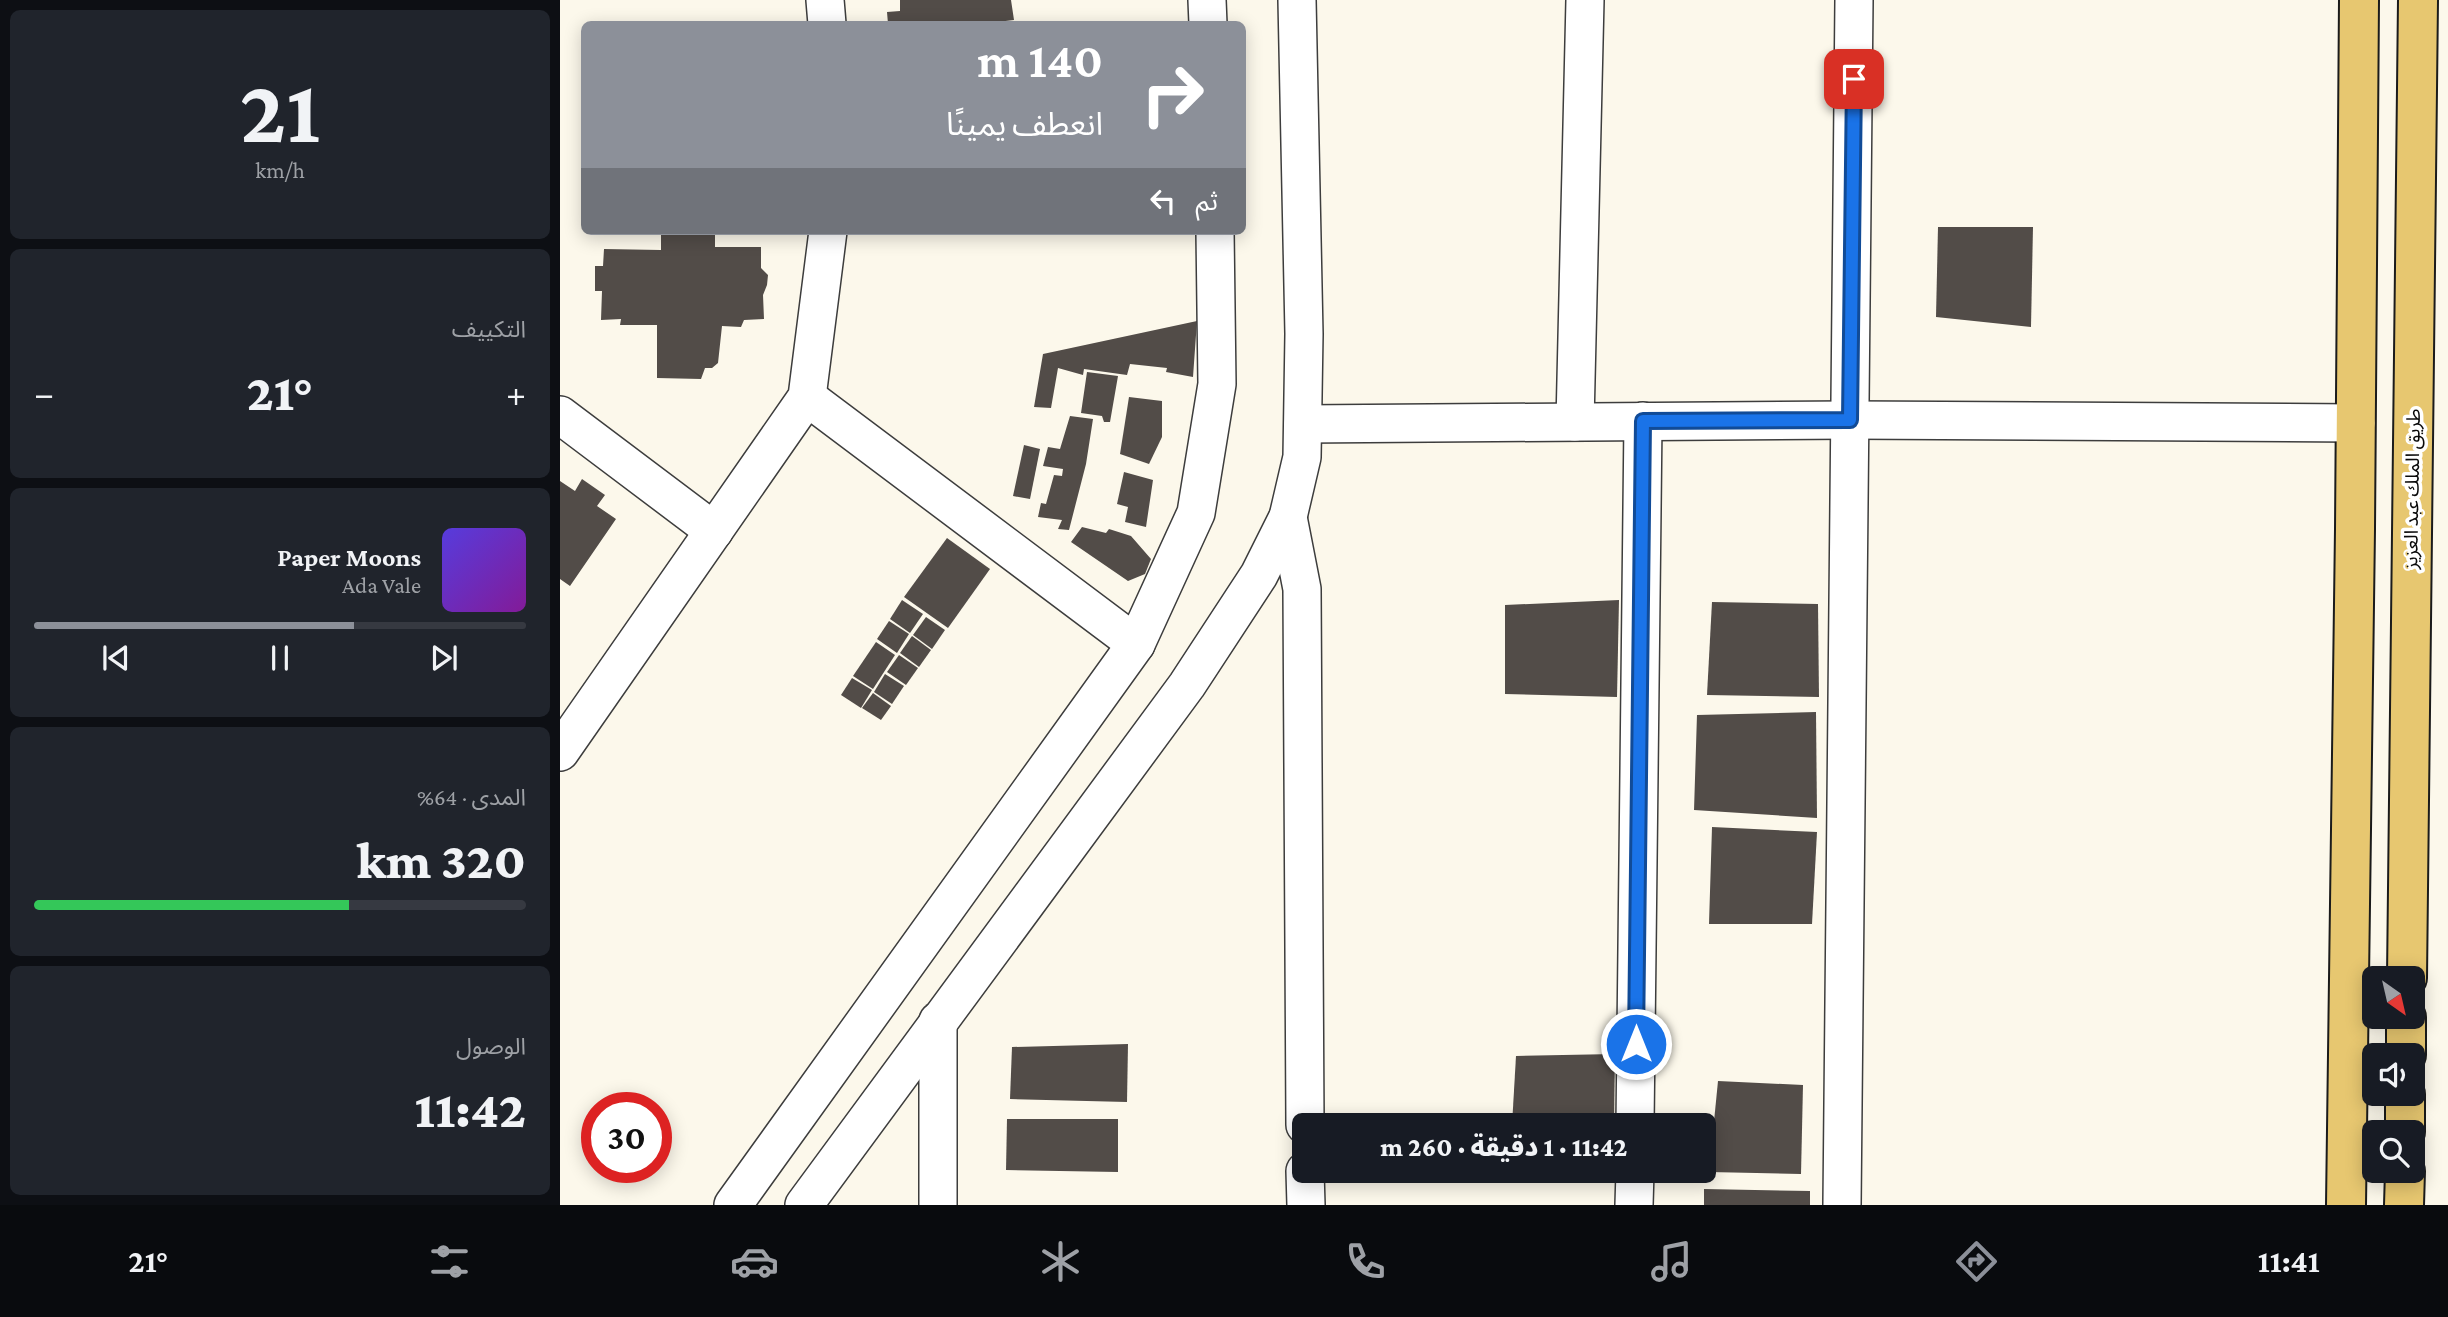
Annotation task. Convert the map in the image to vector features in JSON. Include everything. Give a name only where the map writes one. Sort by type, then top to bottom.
[{"type":"main road","points":[[2346,1205],[2359,0]]},
{"type":"main road","name":"طريق الملك عبد العزيز","points":[[2407,966],[2418,0]]},
{"type":"main road","points":[[2404,1183],[2404,1205]]},
{"type":"street","points":[[825,0],[827,21]]},
{"type":"street","points":[[1207,0],[1208,21]]},
{"type":"street","points":[[804,1205],[1187,685],[1259,575],[1288,517],[1302,457],[1303,424],[1304,334],[1297,0]]},
{"type":"street","points":[[1575,422],[1585,0]]},
{"type":"street","points":[[1842,1205],[1854,0]]},
{"type":"street","points":[[560,752],[807,397],[827,235]]},
{"type":"street","points":[[733,1205],[1136,644],[1196,513],[1217,384],[1215,235]]},
{"type":"street","points":[[807,397],[1136,644]]},
{"type":"street","points":[[560,415],[714,531]]},
{"type":"street","points":[[1303,424],[1850,420],[2356,422]]},
{"type":"street","points":[[1635,1113],[1643,421]]},
{"type":"street","points":[[1288,517],[1302,589],[1305,1113]]},
{"type":"street","points":[[938,1021],[938,1205]]},
{"type":"street","points":[[1306,1183],[1306,1205]]},
{"type":"street","points":[[1634,1183],[1634,1205]]},
{"type":"building","points":[[900,0],[1011,0],[1014,20],[888,21],[887,12],[900,11]]},
{"type":"building","points":[[1938,227],[2033,227],[2031,327],[1936,317]]},
{"type":"building","points":[[661,235],[715,235],[715,247],[761,247],[761,268],[768,275],[763,295],[764,319],[744,320],[741,327],[722,326],[718,363],[712,368],[705,368],[701,379],[657,378],[657,325],[620,325],[621,319],[601,320],[602,291],[595,291],[595,266],[603,266],[604,249],[661,250]]},
{"type":"building","points":[[1197,321],[1193,377],[1166,372],[1167,368],[1130,364],[1127,375],[1084,369],[1083,375],[1058,368],[1051,408],[1034,407],[1043,354]]},
{"type":"building","points":[[1087,372],[1118,376],[1110,422],[1104,422],[1102,416],[1081,413]]},
{"type":"building","points":[[1129,397],[1162,401],[1162,437],[1149,464],[1120,454]]},
{"type":"building","points":[[1070,416],[1093,419],[1086,464],[1069,530],[1058,529],[1062,520],[1038,517],[1041,503],[1046,504],[1054,475],[1062,476],[1063,469],[1043,466],[1048,447],[1060,449]]},
{"type":"building","points":[[1024,445],[1040,449],[1030,499],[1013,496]]},
{"type":"building","points":[[1124,472],[1153,480],[1146,527],[1125,522],[1128,507],[1117,504]]},
{"type":"building","points":[[582,479],[605,495],[597,506],[616,519],[570,586],[560,579],[560,481],[575,491]]},
{"type":"building","points":[[1082,527],[1106,533],[1109,529],[1131,536],[1151,559],[1145,574],[1128,581],[1071,542]]},
{"type":"building","points":[[947,538],[990,569],[948,628],[904,597]]},
{"type":"building","points":[[902,600],[923,614],[910,633],[890,619]]},
{"type":"building","points":[[1619,600],[1617,697],[1505,694],[1505,605]]},
{"type":"building","points":[[1712,602],[1818,604],[1819,697],[1707,695]]},
{"type":"building","points":[[926,617],[945,630],[932,649],[913,635]]},
{"type":"building","points":[[889,621],[909,634],[897,653],[877,639]]},
{"type":"building","points":[[912,636],[931,650],[919,667],[900,653]]},
{"type":"building","points":[[876,642],[895,655],[873,689],[853,676]]},
{"type":"building","points":[[899,655],[918,668],[906,685],[887,672]]},
{"type":"building","points":[[885,674],[904,686],[892,704],[874,692]]},
{"type":"building","points":[[852,678],[872,690],[861,708],[841,695]]},
{"type":"building","points":[[873,693],[891,706],[881,720],[862,708]]},
{"type":"building","points":[[1816,712],[1817,818],[1694,810],[1697,715]]},
{"type":"building","points":[[1712,827],[1817,832],[1812,924],[1709,924]]},
{"type":"building","points":[[1128,1044],[1127,1102],[1010,1099],[1012,1047]]},
{"type":"building","points":[[1615,1054],[1614,1113],[1513,1113],[1516,1056]]},
{"type":"building","points":[[1718,1081],[1803,1085],[1801,1174],[1716,1172],[1715,1113]]},
{"type":"building","points":[[1007,1119],[1118,1119],[1118,1172],[1006,1170]]},
{"type":"building","points":[[1704,1189],[1810,1191],[1810,1205],[1704,1205]]},
{"type":"route","points":[[1636,1044],[1643,421],[1850,420],[1854,79]]}]
